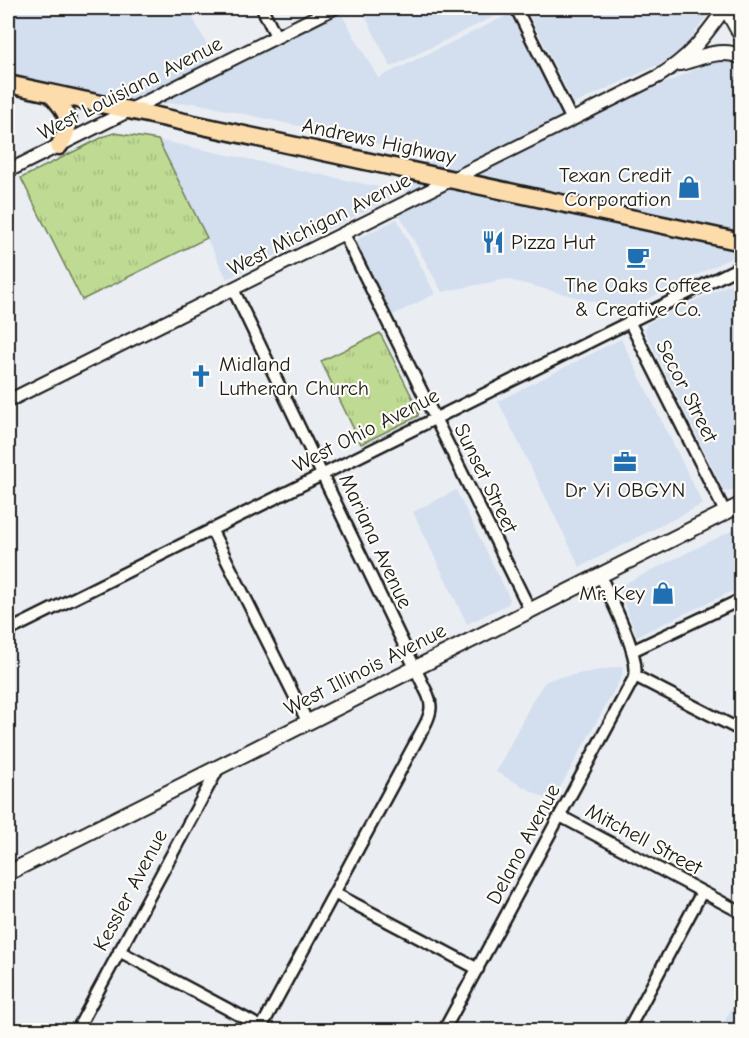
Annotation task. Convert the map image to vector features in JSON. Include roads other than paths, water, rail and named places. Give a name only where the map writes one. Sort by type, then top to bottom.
[{"type":"main road","points":[[726,8],[741,37]]},
{"type":"main road","points":[[680,63],[725,52],[733,52],[741,57]]},
{"type":"main road","name":"Andrews Highway","points":[[8,84],[741,242]]},
{"type":"main road","points":[[51,94],[60,104],[68,120],[68,130],[59,146]]},
{"type":"main road","name":"West Illinois Avenue","points":[[8,873],[741,504]]},
{"type":"street","points":[[262,8],[276,36]]},
{"type":"street","name":"West Louisiana Avenue","points":[[8,171],[334,8]]},
{"type":"street","points":[[516,8],[572,120]]},
{"type":"street","name":"West Michigan Avenue","points":[[8,401],[628,92],[680,63],[695,49],[726,8]]},
{"type":"street","name":"Sunset Street","points":[[344,234],[530,610]]},
{"type":"street","name":"West Ohio Avenue","points":[[8,631],[741,266]]},
{"type":"street","name":"Mariana Avenue","points":[[233,289],[430,699],[431,709],[428,719],[263,1029]]},
{"type":"street","name":"Secor Street","points":[[629,321],[726,512]]},
{"type":"street","points":[[210,529],[307,722]]},
{"type":"street","points":[[600,575],[632,651],[637,668],[635,676],[741,731]]},
{"type":"street","points":[[632,651],[741,599]]},
{"type":"street","name":"Delano Avenue","points":[[444,1030],[635,676]]},
{"type":"street","name":"Kessler Avenue","points":[[77,1030],[219,767]]},
{"type":"street","name":"Mitchell Street","points":[[560,816],[741,913]]},
{"type":"street","points":[[628,1030],[702,892]]},
{"type":"street","points":[[334,893],[477,969]]},
{"type":"street","points":[[119,951],[263,1029]]},
{"type":"place","name":"Texan Credit Corporation","points":[[689,187]]},
{"type":"place","name":"Pizza Hut","points":[[493,242]]},
{"type":"place","name":"The Oaks Coffee & Creative Co.","points":[[638,257]]},
{"type":"place","name":"Midland Lutheran Church","points":[[201,376]]},
{"type":"place","name":"Dr Yi OBGYN","points":[[625,462]]},
{"type":"place","name":"Mr. Key","points":[[663,593]]}]
